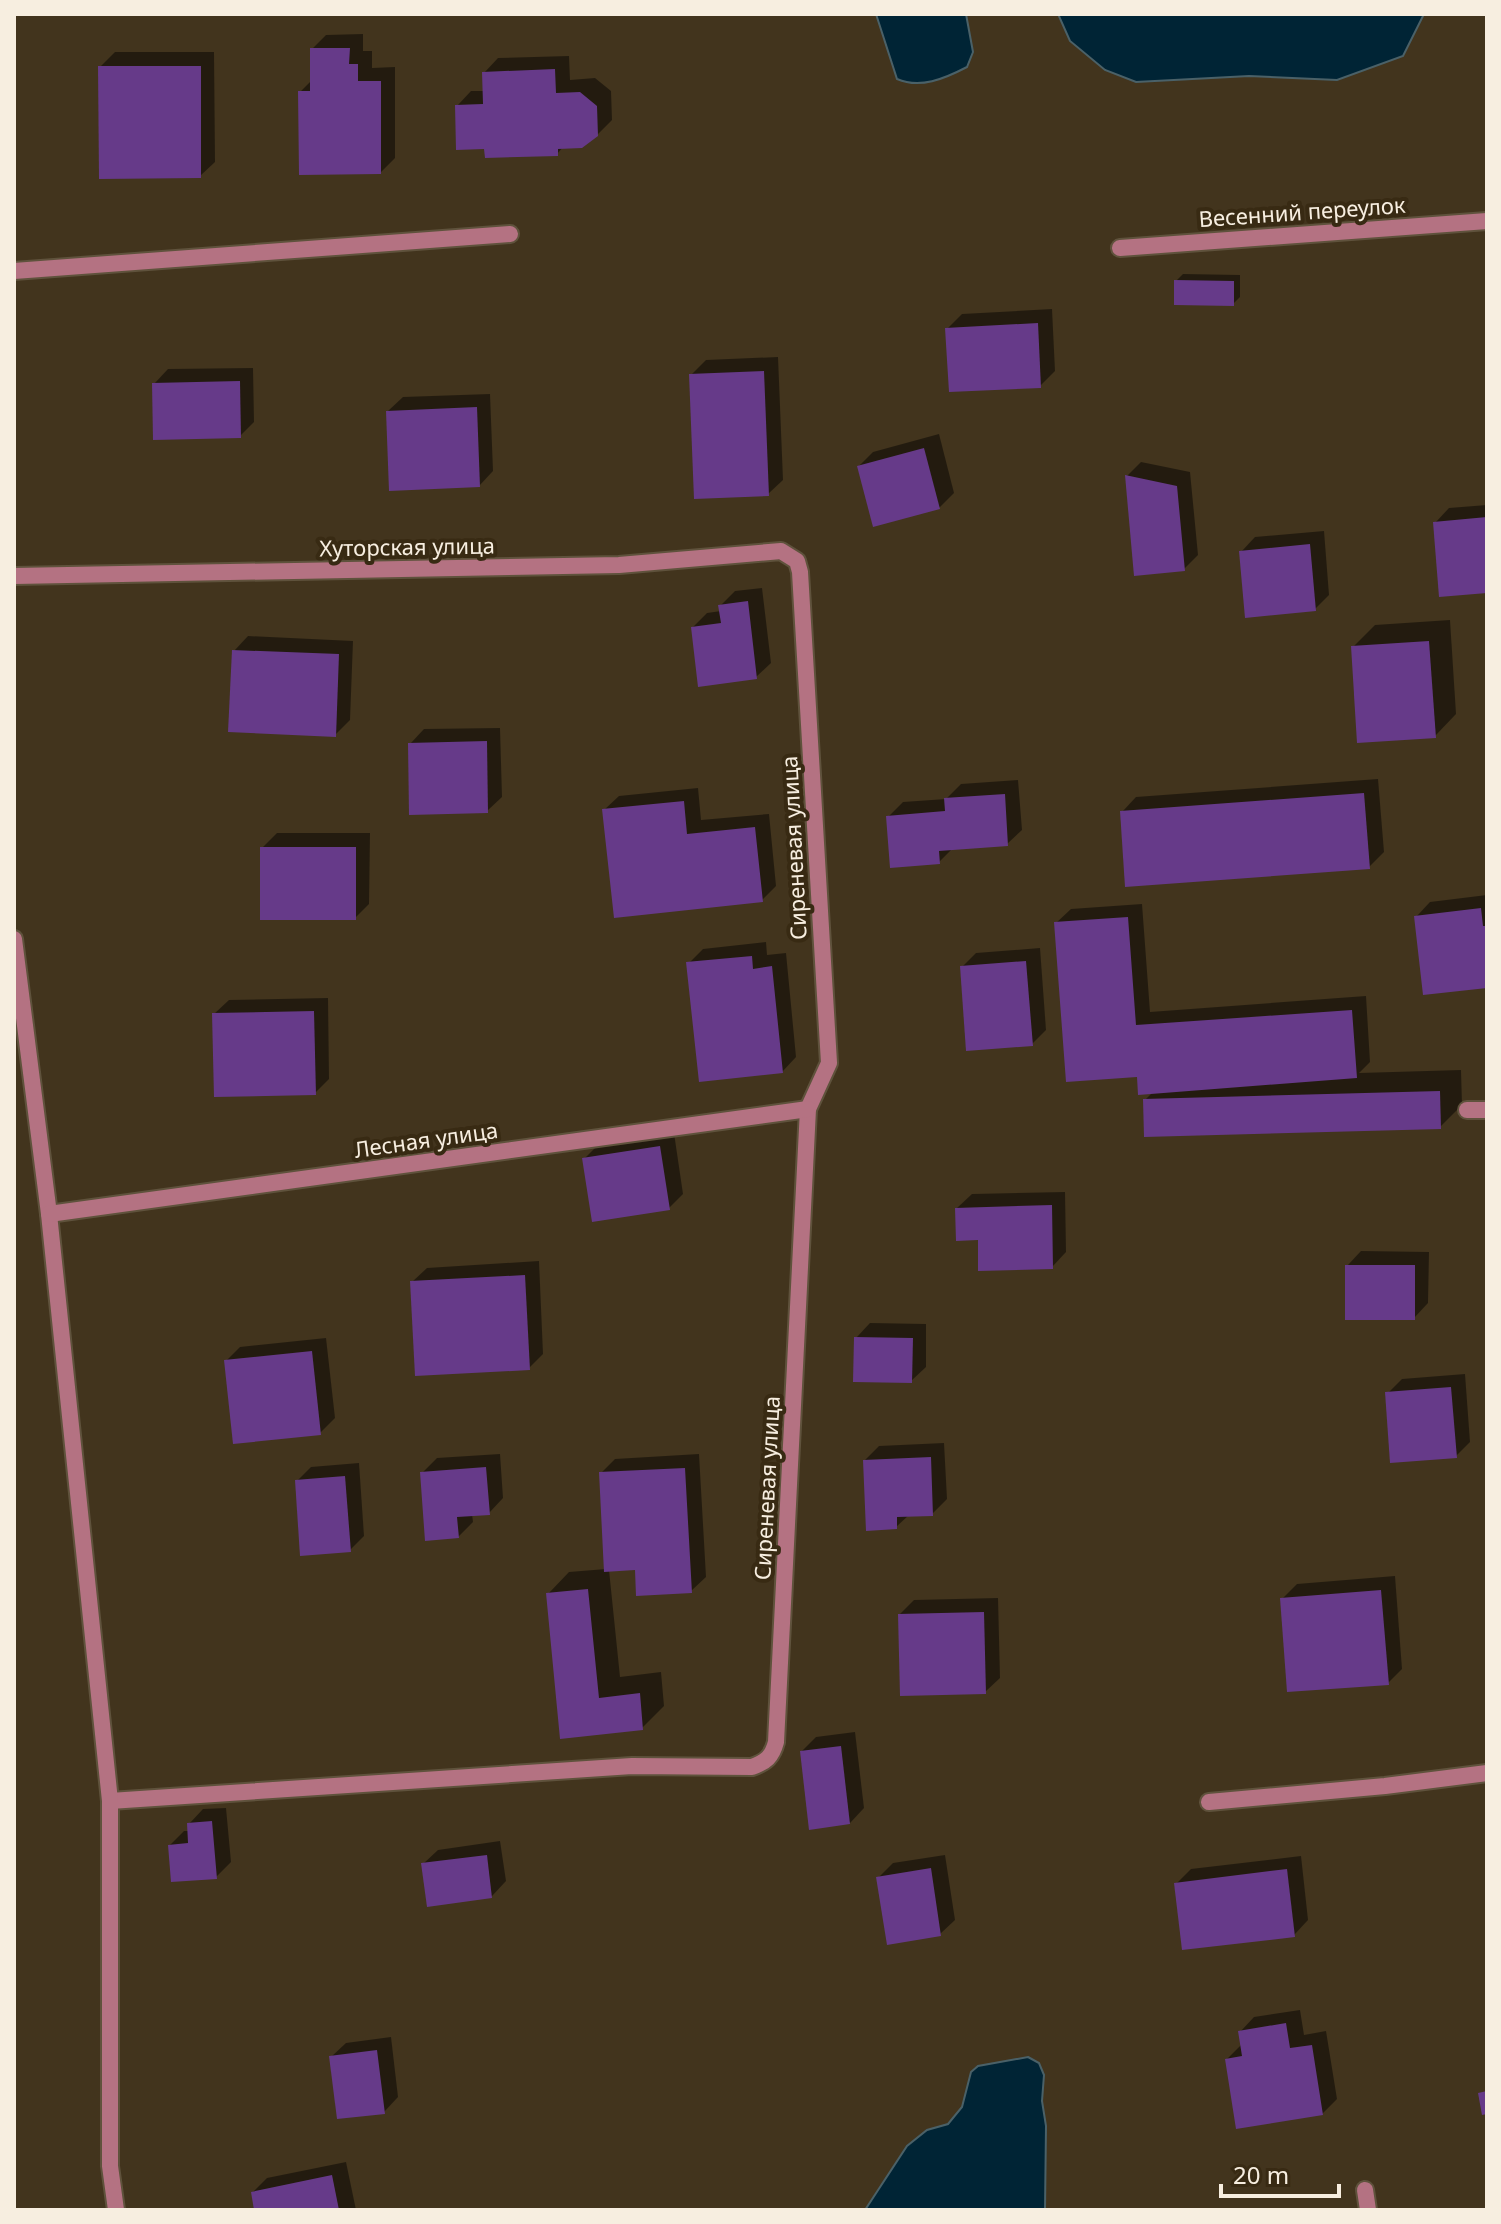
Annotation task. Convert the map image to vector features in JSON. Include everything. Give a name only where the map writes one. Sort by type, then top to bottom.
[{"type":"street","name":"Весенний переулок","points":[[1120,248],[1487,221]]},
{"type":"street","points":[[14,271],[510,234]]},
{"type":"street","name":"Хуторская улица","points":[[14,576],[619,565],[781,551],[797,561]]},
{"type":"street","name":"Сиреневая улица","points":[[110,1801],[632,1766],[752,1767],[773,1754],[808,1109],[829,1063],[797,561]]},
{"type":"street","points":[[14,939],[49,1214],[110,1801],[110,2166],[116,2210]]},
{"type":"street","name":"Лесная улица","points":[[49,1214],[808,1109]]},
{"type":"street","points":[[1467,1110],[1487,1110]]},
{"type":"street","points":[[1209,1802],[1487,1773]]},
{"type":"street","points":[[1365,2190],[1368,2210]]},
{"type":"water","points":[[876,14],[966,14],[973,52],[967,67],[923,83],[897,79]]},
{"type":"water","points":[[1058,14],[1424,14],[1403,56],[1337,80],[1249,76],[1136,82],[1105,70],[1070,41]]},
{"type":"water","points":[[1028,2057],[1039,2063],[1044,2075],[1045,2210],[865,2210],[907,2146],[927,2130],[948,2124],[962,2107],[971,2072],[978,2066]]},
{"type":"building","points":[[310,48],[350,48],[349,64],[358,64],[358,81],[381,81],[381,174],[299,175],[298,91],[310,91]]},
{"type":"building","points":[[98,66],[201,66],[201,178],[99,179]]},
{"type":"building","points":[[555,69],[556,93],[580,92],[597,106],[598,136],[582,148],[558,149],[558,156],[485,158],[484,149],[456,150],[455,105],[483,104],[482,72]]},
{"type":"building","points":[[1174,280],[1234,281],[1234,306],[1174,305]]},
{"type":"building","points":[[1038,323],[1041,388],[949,392],[945,328]]},
{"type":"building","points":[[764,371],[769,496],[694,499],[689,374]]},
{"type":"building","points":[[240,381],[241,438],[153,440],[152,383]]},
{"type":"building","points":[[477,407],[480,487],[389,491],[386,411]]},
{"type":"building","points":[[924,448],[940,509],[873,527],[857,466]]},
{"type":"building","points":[[1125,475],[1177,486],[1185,571],[1134,576]]},
{"type":"building","points":[[1487,517],[1487,593],[1439,597],[1433,522]]},
{"type":"building","points":[[1310,544],[1316,611],[1245,618],[1239,551]]},
{"type":"building","points":[[748,601],[757,679],[698,687],[691,627],[721,623],[718,605]]},
{"type":"building","points":[[1429,641],[1436,738],[1357,743],[1351,646]]},
{"type":"building","points":[[232,650],[339,654],[336,737],[228,732]]},
{"type":"building","points":[[487,741],[488,813],[409,815],[408,743]]},
{"type":"building","points":[[1364,793],[1370,869],[1125,887],[1120,811]]},
{"type":"building","points":[[1005,794],[1008,846],[939,851],[940,864],[890,868],[886,816],[945,811],[944,798]]},
{"type":"building","points":[[684,801],[687,834],[755,827],[763,902],[614,918],[602,809]]},
{"type":"building","points":[[260,847],[356,847],[356,920],[260,920]]},
{"type":"building","points":[[1481,908],[1483,926],[1487,926],[1487,988],[1423,995],[1414,916]]},
{"type":"building","points":[[1128,917],[1136,1025],[1352,1010],[1357,1078],[1138,1095],[1137,1077],[1066,1082],[1054,922]]},
{"type":"building","points":[[752,956],[753,969],[772,966],[783,1073],[699,1082],[686,962]]},
{"type":"building","points":[[1026,961],[1033,1046],[966,1051],[960,966]]},
{"type":"building","points":[[314,1011],[316,1095],[214,1097],[212,1013]]},
{"type":"building","points":[[1440,1091],[1441,1129],[1144,1137],[1143,1099]]},
{"type":"building","points":[[660,1146],[670,1210],[592,1222],[582,1158]]},
{"type":"building","points":[[1052,1205],[1053,1269],[978,1271],[978,1240],[956,1241],[955,1208]]},
{"type":"building","points":[[1345,1265],[1415,1265],[1415,1320],[1345,1320]]},
{"type":"building","points":[[525,1275],[530,1370],[415,1376],[410,1281]]},
{"type":"building","points":[[854,1337],[913,1338],[912,1383],[853,1382]]},
{"type":"building","points":[[312,1351],[321,1435],[233,1444],[224,1360]]},
{"type":"building","points":[[1451,1387],[1457,1458],[1390,1463],[1385,1392]]},
{"type":"building","points":[[931,1457],[933,1516],[897,1517],[897,1529],[866,1531],[863,1460]]},
{"type":"building","points":[[486,1467],[490,1515],[457,1517],[459,1538],[425,1541],[420,1472]]},
{"type":"building","points":[[685,1468],[692,1593],[636,1596],[635,1570],[604,1572],[599,1472]]},
{"type":"building","points":[[345,1476],[351,1552],[300,1556],[295,1480]]},
{"type":"building","points":[[588,1589],[599,1698],[640,1693],[643,1730],[560,1739],[546,1593]]},
{"type":"building","points":[[1381,1590],[1389,1685],[1287,1692],[1280,1598]]},
{"type":"building","points":[[984,1612],[986,1694],[900,1696],[898,1614]]},
{"type":"building","points":[[841,1746],[850,1824],[809,1830],[800,1751]]},
{"type":"building","points":[[212,1821],[217,1879],[171,1882],[168,1845],[188,1843],[187,1823]]},
{"type":"building","points":[[487,1855],[492,1898],[427,1907],[421,1863]]},
{"type":"building","points":[[931,1868],[941,1936],[887,1945],[876,1877]]},
{"type":"building","points":[[1287,1869],[1295,1937],[1182,1950],[1174,1883]]},
{"type":"building","points":[[1286,2023],[1290,2048],[1312,2045],[1323,2115],[1236,2129],[1225,2059],[1242,2056],[1238,2031]]},
{"type":"building","points":[[377,2050],[385,2114],[337,2119],[329,2056]]},
{"type":"building","points":[[1487,2091],[1487,2114],[1482,2115],[1478,2093]]},
{"type":"building","points":[[332,2175],[339,2210],[254,2210],[251,2192]]}]
